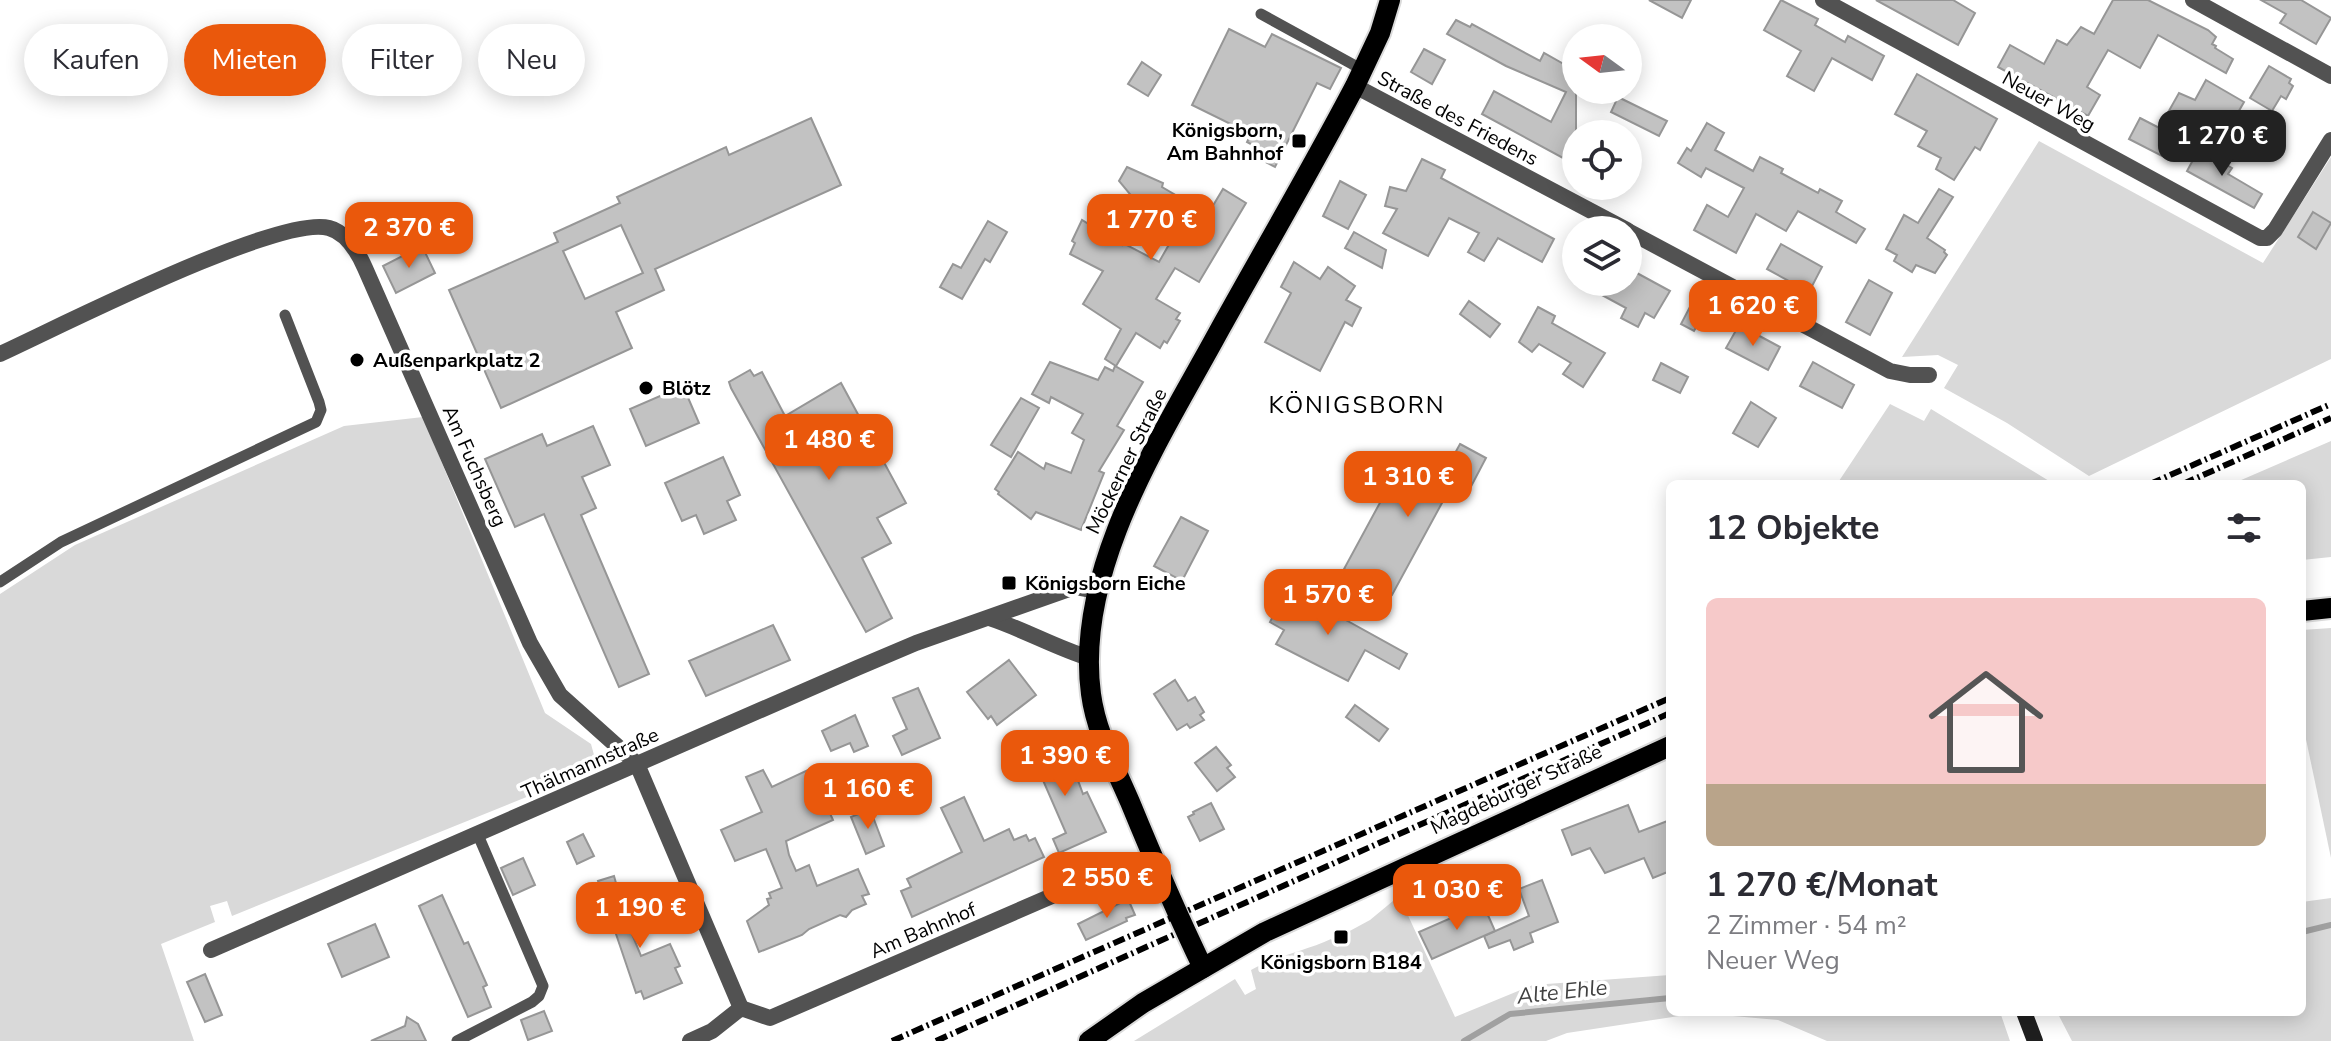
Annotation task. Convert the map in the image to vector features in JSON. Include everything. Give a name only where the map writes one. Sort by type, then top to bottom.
[{"type":"main road","name":"Möckerner Straße","points":[[1203,968],[1106,745],[1093,707],[1089,658],[1096,591],[1119,528],[1159,441],[1359,78],[1380,33],[1390,0]]},
{"type":"main road","points":[[2306,611],[2331,608]]},
{"type":"main road","name":"Magdeburger Straße","points":[[1089,1041],[1143,1003],[1278,926],[1666,748]]},
{"type":"street","name":"Neuer Weg","points":[[1823,0],[2257,237],[2267,238],[2275,230],[2331,140]]},
{"type":"street","points":[[2193,0],[2331,76]]},
{"type":"street","name":"Straße des Friedens","points":[[1359,78],[1602,216]]},
{"type":"street","name":"Am Fuchsberg","points":[[0,354],[243,245],[305,229],[329,228],[347,239],[365,268],[530,643],[560,695],[637,764]]},
{"type":"street","name":"Straße des Friedens","points":[[1642,238],[1890,371],[1929,375]]},
{"type":"street","name":"Thälmannstraße","points":[[211,950],[904,648],[1075,587],[1096,591]]},
{"type":"street","points":[[989,618],[1089,658]]},
{"type":"street","points":[[637,764],[741,1008],[712,1031],[690,1041]]},
{"type":"street","name":"Am Bahnhof","points":[[741,1008],[770,1018],[1119,867]]},
{"type":"street","points":[[2026,1016],[2035,1041]]},
{"type":"lane","points":[[1261,14],[1359,78]]},
{"type":"lane","points":[[0,582],[61,542],[316,422],[321,410],[319,402],[285,315]]},
{"type":"lane","points":[[457,1041],[532,1002],[543,986],[478,835]]},
{"type":"shaded area","points":[[2039,141],[2263,263],[2331,157],[2331,359],[2089,476],[2007,423],[1944,388],[1958,365],[1938,355],[1902,357]]},
{"type":"shaded area","points":[[1890,404],[1924,421],[1931,409],[2047,480],[1840,480]]},
{"type":"shaded area","points":[[423,417],[545,713],[591,744],[594,755],[591,771],[232,916],[227,901],[210,906],[215,922],[161,944],[194,1041],[0,1041],[0,594],[75,545],[344,426]]},
{"type":"shaded area","points":[[2331,441],[2331,557],[2306,560],[2306,480],[2241,480]]},
{"type":"shaded area","points":[[2331,628],[2331,858],[2306,739],[2306,630]]},
{"type":"shaded area","points":[[1399,896],[1455,1017],[1533,985],[1666,975],[1666,1016],[1679,1016],[1567,1033],[1546,1041],[1134,1041],[1235,979],[1245,995],[1256,989],[1251,970],[1331,939],[1337,947],[1350,940],[1346,933],[1370,920]]},
{"type":"shaded area","points":[[2331,898],[2331,1041],[2072,1041],[2059,1016],[2306,1016],[2306,901]]},
{"type":"shaded area","points":[[1733,1016],[2001,1016],[2010,1041],[1827,1041],[1778,1020]]},
{"type":"building","points":[[1649,0],[1691,0],[1682,18]]},
{"type":"building","points":[[1781,0],[1818,19],[1815,25],[1845,42],[1848,36],[1884,56],[1872,80],[1832,58],[1814,91],[1787,76],[1801,51],[1764,30]]},
{"type":"building","points":[[1876,0],[1953,0],[1975,13],[1958,45]]},
{"type":"building","points":[[2113,0],[2148,0],[2208,30],[2216,37],[2212,44],[2215,48],[2233,59],[2226,73],[2158,35],[2140,68],[2108,50],[2087,87],[2100,95],[2088,116],[1998,67],[2010,45],[2044,64],[2057,40],[2067,45],[2081,27],[2094,34]]},
{"type":"building","points":[[2261,0],[2301,0],[2331,18],[2316,44],[2280,23],[2286,14]]},
{"type":"building","points":[[1456,20],[1470,27],[1472,24],[1540,61],[1544,53],[1562,63],[1562,90],[1506,66],[1447,34]]},
{"type":"building","points":[[1229,29],[1265,47],[1272,34],[1341,68],[1330,89],[1317,83],[1275,167],[1260,159],[1264,151],[1247,142],[1251,134],[1192,105]]},
{"type":"building","points":[[1424,49],[1445,60],[1432,84],[1411,72]]},
{"type":"building","points":[[1142,62],[1161,75],[1148,96],[1128,84]]},
{"type":"building","points":[[2269,66],[2291,79],[2289,83],[2293,86],[2286,99],[2281,96],[2272,111],[2250,98]]},
{"type":"building","points":[[1917,74],[1997,119],[1980,150],[1975,147],[1954,180],[1936,169],[1941,158],[1918,146],[1927,131],[1895,114]]},
{"type":"building","points":[[2206,80],[2244,102],[2232,123],[2223,118],[2210,141],[2166,116],[2179,93],[2195,100]]},
{"type":"building","points":[[1494,91],[1551,122],[1562,100],[1562,104],[1576,104],[1576,120],[1562,120],[1562,157],[1482,114]]},
{"type":"building","points":[[1615,104],[1632,104],[1667,121],[1659,136],[1642,128],[1642,120],[1627,120],[1611,112]]},
{"type":"building","points":[[811,118],[841,185],[655,269],[664,290],[616,312],[632,348],[501,408],[449,290],[558,242],[554,233],[620,203],[617,197],[726,147],[729,155]],"holes":[[[621,225],[643,273],[585,299],[563,251]]]},
{"type":"building","points":[[2140,118],[2173,135],[2162,156],[2129,139]]},
{"type":"building","points":[[1707,123],[1724,133],[1715,150],[1753,171],[1760,157],[1783,169],[1781,173],[1818,193],[1820,189],[1842,201],[1836,212],[1865,229],[1856,243],[1798,211],[1786,231],[1756,214],[1736,253],[1694,230],[1707,205],[1728,217],[1744,188],[1706,168],[1701,177],[1678,163],[1687,148],[1691,151]]},
{"type":"building","points":[[2199,149],[2232,168],[2228,174],[2262,194],[2254,208],[2187,171]]},
{"type":"building","points":[[1422,159],[1445,170],[1441,178],[1554,239],[1542,262],[1498,238],[1484,261],[1468,252],[1479,233],[1449,218],[1428,256],[1383,233],[1397,209],[1385,206],[1390,187],[1406,191]]},
{"type":"building","points":[[1127,167],[1163,183],[1162,187],[1208,214],[1223,189],[1246,203],[1199,282],[1175,268],[1156,299],[1180,313],[1176,319],[1180,321],[1167,343],[1164,341],[1160,348],[1136,333],[1116,366],[1105,359],[1121,329],[1083,304],[1103,271],[1070,254],[1075,243],[1072,241],[1082,220],[1122,245],[1159,262],[1179,227],[1134,199],[1119,181]]},
{"type":"building","points":[[1340,181],[1366,195],[1348,229],[1323,216]]},
{"type":"building","points":[[1939,189],[1953,197],[1927,238],[1945,250],[1947,255],[1935,273],[1916,265],[1912,272],[1894,261],[1897,255],[1886,249],[1904,215],[1918,223]]},
{"type":"building","points":[[2313,212],[2331,223],[2316,249],[2298,237]]},
{"type":"building","points":[[988,221],[1007,232],[990,262],[985,259],[962,299],[940,287],[953,264],[961,268]]},
{"type":"building","points":[[1354,232],[1386,250],[1382,268],[1345,248]]},
{"type":"building","points":[[1781,244],[1822,267],[1809,292],[1767,269]]},
{"type":"building","points":[[422,246],[435,273],[396,293],[383,266]]},
{"type":"building","points":[[1294,262],[1320,279],[1328,267],[1355,286],[1346,300],[1361,308],[1352,326],[1345,322],[1320,371],[1265,342],[1291,293],[1281,287]]},
{"type":"building","points":[[1642,276],[1670,291],[1654,318],[1645,313],[1638,327],[1621,318],[1626,308],[1604,296],[1642,296]]},
{"type":"building","points":[[1869,280],[1892,293],[1870,335],[1846,322]]},
{"type":"building","points":[[1469,301],[1500,324],[1490,337],[1460,314]]},
{"type":"building","points":[[1693,301],[1707,308],[1694,331],[1681,324]]},
{"type":"building","points":[[1538,307],[1555,316],[1552,323],[1605,353],[1583,387],[1563,374],[1571,363],[1539,344],[1532,352],[1519,342]]},
{"type":"building","points":[[1739,325],[1780,347],[1768,370],[1726,348]]},
{"type":"building","points":[[1050,362],[1098,380],[1105,367],[1113,371],[1115,366],[1143,382],[1117,426],[1124,430],[1099,471],[1104,473],[1081,530],[1036,512],[1031,519],[995,489],[1018,452],[1044,469],[1046,463],[1071,473],[1084,440],[1072,433],[1083,414],[1051,397],[1049,403],[1032,394]]},
{"type":"building","points":[[1813,362],[1854,385],[1842,408],[1800,386]]},
{"type":"building","points":[[1661,363],[1688,377],[1680,393],[1653,380]]},
{"type":"building","points":[[750,370],[754,376],[762,372],[785,416],[841,383],[906,503],[877,518],[891,543],[862,558],[892,618],[866,632],[731,388],[729,382]]},
{"type":"building","points":[[683,386],[699,423],[646,446],[630,409]]},
{"type":"building","points":[[1021,398],[1039,408],[1011,457],[991,445]]},
{"type":"building","points":[[1751,402],[1776,418],[1758,447],[1733,433]]},
{"type":"building","points":[[593,426],[610,465],[582,477],[596,508],[581,515],[649,674],[619,687],[544,514],[515,527],[485,459],[542,434],[547,446]]},
{"type":"building","points":[[1460,444],[1486,458],[1465,498],[1449,490],[1392,595],[1344,569],[1401,464],[1438,484]]},
{"type":"building","points":[[723,457],[740,495],[727,501],[736,520],[704,534],[696,515],[682,521],[665,483]]},
{"type":"building","points":[[1181,517],[1208,531],[1182,581],[1154,566]]},
{"type":"building","points":[[1288,588],[1407,654],[1399,669],[1365,650],[1348,681],[1276,644],[1284,630],[1270,622]]},
{"type":"building","points":[[773,625],[790,660],[706,696],[689,661]]},
{"type":"building","points":[[1009,660],[1036,695],[997,725],[991,716],[988,719],[967,692]]},
{"type":"building","points":[[1175,680],[1188,701],[1195,697],[1204,712],[1200,715],[1204,720],[1190,728],[1187,724],[1177,730],[1154,694]]},
{"type":"building","points":[[918,688],[940,738],[902,755],[893,736],[907,729],[893,698]]},
{"type":"building","points":[[1355,705],[1388,729],[1379,741],[1346,717]]},
{"type":"building","points":[[855,715],[868,746],[854,752],[850,743],[831,751],[822,731]]},
{"type":"building","points":[[1044,736],[1064,780],[1076,775],[1083,794],[1087,792],[1106,832],[1059,853],[1053,839],[1066,833],[1039,771],[1033,773],[1021,746]]},
{"type":"building","points":[[1216,747],[1231,765],[1227,768],[1235,777],[1217,791],[1195,763]]},
{"type":"building","points":[[810,769],[833,820],[786,841],[796,871],[809,865],[817,886],[858,869],[869,894],[862,896],[866,904],[852,910],[846,917],[840,915],[802,935],[759,952],[747,921],[769,905],[769,893],[782,888],[766,849],[735,861],[721,830],[762,812],[746,777],[763,770],[772,787]]},
{"type":"building","points":[[964,797],[984,841],[1009,829],[1014,840],[1026,835],[1029,841],[1035,838],[1044,857],[912,917],[901,891],[911,887],[907,879],[962,852],[941,808]]},
{"type":"building","points":[[1211,803],[1224,829],[1200,841],[1188,817]]},
{"type":"building","points":[[1628,805],[1639,832],[1666,822],[1666,873],[1653,878],[1644,858],[1605,873],[1590,848],[1572,855],[1562,830]]},
{"type":"building","points":[[870,809],[884,846],[866,854],[851,817]]},
{"type":"building","points":[[583,834],[594,856],[577,864],[567,842]]},
{"type":"building","points":[[523,858],[535,885],[513,895],[501,868]]},
{"type":"building","points":[[614,876],[641,956],[670,944],[680,966],[675,968],[682,983],[644,999],[641,991],[636,993],[598,881]]},
{"type":"building","points":[[1542,880],[1558,922],[1530,933],[1533,942],[1514,950],[1510,940],[1489,948],[1484,936],[1529,916],[1519,889]]},
{"type":"building","points":[[442,895],[487,985],[483,987],[491,1007],[468,1017],[419,906]]},
{"type":"building","points":[[1128,899],[1135,915],[1086,940],[1078,924]]},
{"type":"building","points":[[1483,904],[1495,931],[1432,959],[1419,932]]},
{"type":"building","points":[[375,924],[389,957],[342,977],[328,944]]},
{"type":"building","points":[[205,974],[222,1015],[205,1022],[187,982]]},
{"type":"building","points":[[544,1011],[552,1031],[528,1040],[521,1020]]},
{"type":"building","points":[[407,1017],[418,1024],[426,1041],[371,1041],[405,1026]]},
{"type":"waterway","name":"Alte Ehle","points":[[2306,931],[2331,925]]},
{"type":"waterway","name":"Alte Ehle","points":[[1464,1041],[1510,1014],[1666,998]]},
{"type":"railway","points":[[2159,480],[2331,404]]},
{"type":"railway","points":[[2192,480],[2331,418]]},
{"type":"railway","points":[[892,1041],[1666,700]]},
{"type":"railway","points":[[936,1041],[1666,715]]},
{"type":"place","name":"Königsborn, Am Bahnhof","points":[[1299,141]]},
{"type":"place","name":"Außenparkplatz 2","points":[[357,360]]},
{"type":"place","name":"Blötz","points":[[646,388]]},
{"type":"place","name":"Königsborn Eiche","points":[[1009,583]]},
{"type":"place","name":"Königsborn B184","points":[[1341,937]]},
{"type":"district","name":"KÖNIGSBORN","points":[[1357,405]]}]
